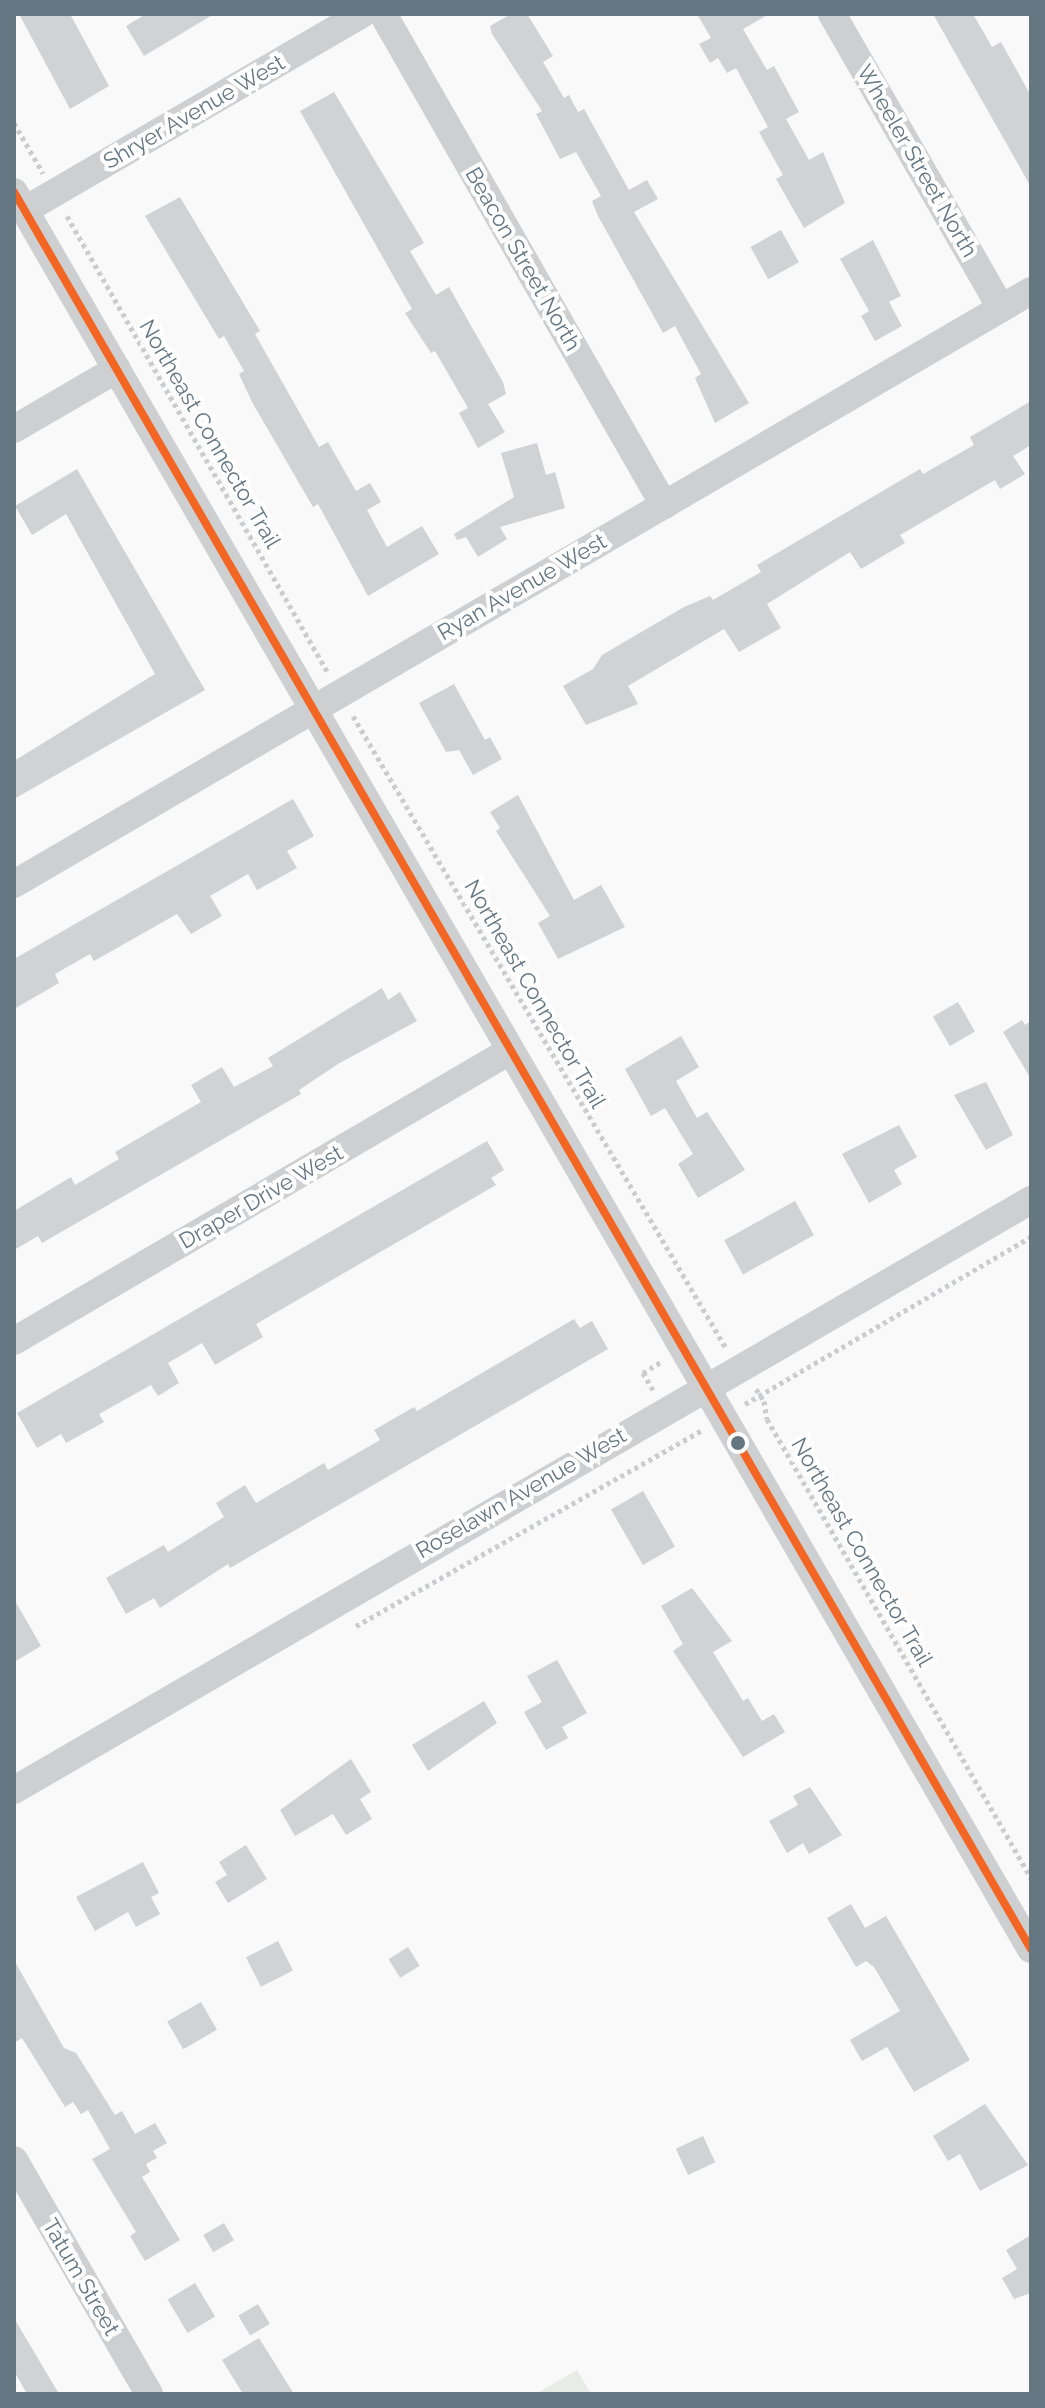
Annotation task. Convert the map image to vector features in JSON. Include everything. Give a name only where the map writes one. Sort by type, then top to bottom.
[{"type":"street","name":"Shryer Avenue West","points":[[19,201],[54,193],[362,14]]},
{"type":"street","name":"Beacon Street North","points":[[383,14],[664,505]]},
{"type":"street","name":"Wheeler Street North","points":[[832,14],[1001,308]]},
{"type":"street","points":[[19,201],[508,1052],[1031,1949]]},
{"type":"street","name":"Ryan Avenue West","points":[[14,884],[1031,291]]},
{"type":"street","points":[[14,429],[117,369]]},
{"type":"street","name":"Draper Drive West","points":[[14,1341],[508,1052]]},
{"type":"street","name":"Roselawn Avenue West","points":[[14,1790],[704,1386],[1031,1200]]},
{"type":"street","name":"Tatum Street","points":[[14,2160],[149,2394]]},
{"type":"path","name":"Northeast Connector Trail","points":[[14,123],[340,693],[739,1368],[761,1395],[767,1419],[1031,1878]]},
{"type":"path","points":[[341,1634],[723,1417],[1031,1237]]},
{"type":"shaded area","points":[[577,2370],[591,2394],[536,2394]]},
{"type":"building","points":[[19,14],[70,14],[109,86],[70,109]]},
{"type":"building","points":[[146,14],[214,14],[144,56],[126,26]]},
{"type":"building","points":[[511,14],[527,14],[553,56],[543,62],[564,98],[569,95],[578,112],[584,109],[629,190],[647,180],[658,199],[634,212],[749,403],[715,423],[695,378],[701,374],[675,326],[663,333],[598,216],[592,201],[601,196],[576,152],[560,159],[536,114],[542,111],[492,34],[490,26]]},
{"type":"building","points":[[697,14],[769,14],[743,29],[767,70],[774,66],[799,112],[786,119],[809,160],[823,152],[845,203],[804,228],[776,179],[783,175],[759,132],[768,127],[736,68],[727,73],[718,58],[710,63],[699,44],[711,38]]},
{"type":"building","points":[[933,14],[973,14],[992,47],[1001,42],[1031,96],[1031,187]]},
{"type":"building","points":[[334,92],[424,243],[410,251],[436,295],[449,287],[503,382],[506,394],[488,404],[505,432],[478,448],[459,413],[468,408],[435,351],[431,353],[405,313],[412,309],[300,111]]},
{"type":"building","points":[[180,197],[260,331],[255,334],[319,447],[328,442],[356,491],[370,483],[381,502],[367,510],[387,547],[422,526],[439,554],[368,596],[318,504],[313,507],[252,402],[239,374],[244,371],[224,336],[219,339],[145,216]]},
{"type":"building","points":[[781,230],[799,262],[768,279],[750,247]]},
{"type":"building","points":[[873,240],[901,296],[889,302],[902,326],[875,341],[861,316],[869,311],[840,259]]},
{"type":"building","points":[[1031,401],[1031,445],[1013,456],[1025,474],[1000,489],[995,480],[900,535],[905,543],[861,569],[850,552],[767,604],[781,628],[739,652],[724,629],[628,686],[638,704],[586,725],[563,686],[593,669],[602,655],[684,607],[710,596],[713,600],[761,572],[757,565],[920,469],[923,474],[974,445],[970,437]]},
{"type":"building","points":[[537,443],[546,475],[555,472],[565,508],[500,527],[507,539],[478,557],[466,537],[457,540],[454,534],[514,497],[501,453]]},
{"type":"building","points":[[77,469],[205,690],[14,799],[14,761],[155,674],[66,514],[32,535],[15,506]]},
{"type":"building","points":[[454,684],[485,740],[490,737],[502,759],[473,775],[459,750],[446,752],[419,703]]},
{"type":"building","points":[[518,795],[574,900],[601,885],[625,927],[558,959],[538,923],[550,916],[496,831],[500,828],[490,812]]},
{"type":"building","points":[[293,799],[314,836],[287,851],[297,868],[257,890],[248,874],[210,896],[222,916],[191,934],[177,914],[94,961],[90,954],[55,974],[59,983],[14,1009],[14,959]]},
{"type":"building","points":[[382,988],[388,1000],[400,992],[417,1021],[338,1064],[299,1090],[301,1094],[42,1243],[38,1236],[14,1250],[14,1211],[71,1177],[75,1185],[119,1159],[115,1152],[201,1102],[191,1085],[222,1067],[234,1087],[273,1066],[268,1058]]},
{"type":"building","points":[[958,1002],[975,1031],[950,1046],[933,1016]]},
{"type":"building","points":[[1022,1020],[1025,1025],[1031,1021],[1031,1079],[1003,1032]]},
{"type":"building","points":[[681,1036],[699,1067],[676,1081],[697,1118],[707,1112],[745,1170],[698,1198],[678,1164],[693,1154],[665,1108],[651,1116],[625,1069]]},
{"type":"building","points":[[986,1082],[1013,1135],[986,1150],[954,1095]]},
{"type":"building","points":[[899,1125],[917,1157],[894,1170],[902,1184],[869,1203],[842,1154]]},
{"type":"building","points":[[487,1141],[504,1170],[491,1178],[496,1185],[256,1324],[263,1337],[215,1365],[202,1343],[168,1363],[179,1383],[158,1396],[151,1385],[99,1414],[104,1422],[66,1443],[61,1434],[37,1448],[17,1413]]},
{"type":"building","points":[[795,1201],[814,1235],[743,1274],[724,1240]]},
{"type":"building","points":[[574,1319],[580,1328],[592,1321],[608,1349],[230,1568],[228,1564],[160,1608],[154,1598],[126,1614],[106,1578],[164,1545],[168,1552],[224,1517],[216,1503],[245,1485],[256,1503],[324,1463],[328,1470],[380,1440],[374,1430],[414,1407],[417,1411]]},
{"type":"building","points":[[643,1491],[675,1546],[643,1565],[611,1510]]},
{"type":"building","points":[[692,1588],[732,1641],[713,1652],[743,1701],[748,1698],[762,1721],[774,1714],[785,1732],[743,1757],[673,1651],[683,1644],[661,1606]]},
{"type":"building","points":[[14,1599],[41,1646],[14,1662]]},
{"type":"building","points":[[557,1660],[587,1713],[562,1727],[568,1738],[546,1750],[524,1712],[542,1702],[527,1676]]},
{"type":"building","points":[[484,1701],[497,1723],[428,1771],[412,1745]]},
{"type":"building","points":[[351,1759],[371,1792],[360,1799],[372,1819],[346,1835],[333,1814],[295,1836],[280,1810]]},
{"type":"building","points":[[810,1787],[842,1835],[809,1854],[803,1843],[787,1853],[769,1821],[798,1805],[793,1796]]},
{"type":"building","points":[[246,1845],[267,1879],[228,1903],[215,1882],[227,1875],[219,1862]]},
{"type":"building","points":[[143,1862],[159,1893],[151,1897],[160,1914],[136,1927],[128,1912],[95,1931],[76,1897]]},
{"type":"building","points":[[851,1904],[865,1928],[886,1916],[970,2060],[914,2092],[887,2047],[862,2061],[850,2040],[900,2011],[874,1967],[866,1961],[856,1967],[827,1918]]},
{"type":"building","points":[[278,1941],[293,1970],[261,1987],[246,1957]]},
{"type":"building","points":[[408,1947],[420,1966],[400,1978],[388,1959]]},
{"type":"building","points":[[14,1960],[64,2048],[76,2053],[115,2115],[122,2111],[135,2134],[155,2123],[167,2143],[153,2151],[157,2158],[146,2164],[150,2172],[142,2177],[180,2240],[145,2261],[130,2236],[136,2232],[92,2159],[110,2149],[88,2110],[81,2114],[73,2102],[65,2107],[22,2038],[14,2043]]},
{"type":"building","points":[[201,2002],[217,2030],[183,2049],[167,2022]]},
{"type":"building","points":[[985,2104],[1028,2165],[980,2191],[960,2154],[948,2161],[933,2136]]},
{"type":"building","points":[[703,2136],[715,2162],[688,2175],[676,2149]]},
{"type":"building","points":[[224,2223],[234,2240],[213,2252],[203,2235]]},
{"type":"building","points":[[1031,2235],[1031,2293],[1014,2299],[1002,2278],[1017,2269],[1006,2250]]},
{"type":"building","points":[[195,2283],[215,2316],[188,2333],[168,2299]]},
{"type":"building","points":[[258,2304],[270,2324],[250,2336],[238,2316]]},
{"type":"building","points":[[14,2318],[59,2394],[27,2394],[14,2371]]},
{"type":"building","points":[[259,2338],[294,2394],[243,2394],[222,2360]]},
{"type":"transit line","points":[[14,192],[1031,1949]]}]
